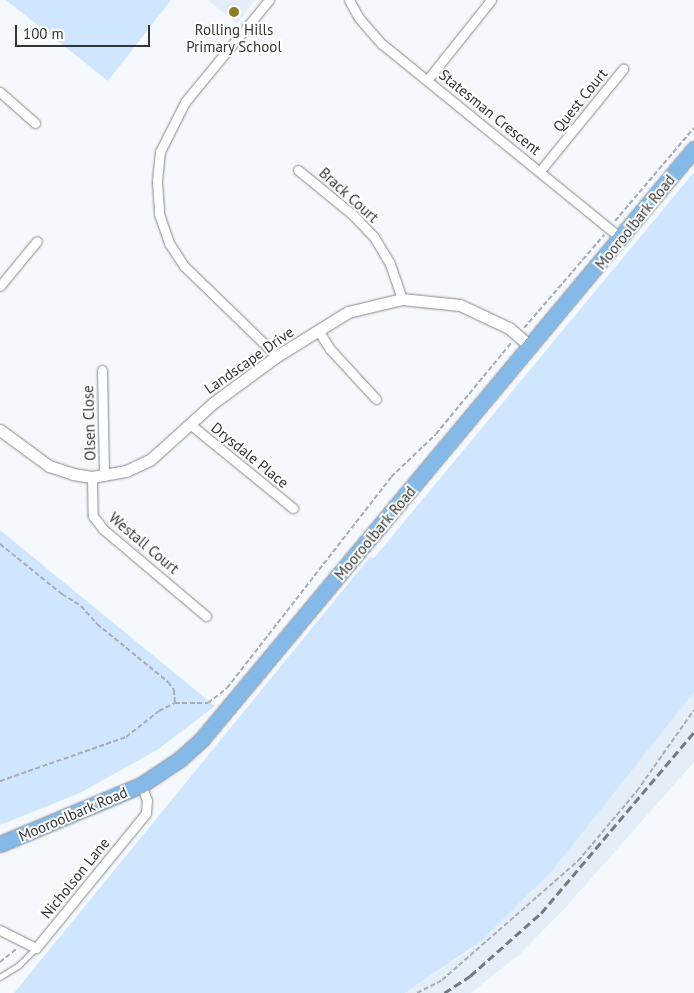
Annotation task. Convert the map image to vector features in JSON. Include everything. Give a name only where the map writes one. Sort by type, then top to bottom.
[{"type":"main road","name":"Mooroolbark Road","points":[[0,844],[141,785],[180,759],[209,732],[694,150]]},
{"type":"street","points":[[268,0],[185,102],[160,152],[156,182],[159,214],[169,243],[184,266],[277,356]]},
{"type":"street","name":"Statesman Crescent","points":[[349,0],[359,18],[382,44],[428,79],[622,238]]},
{"type":"street","points":[[428,79],[491,0]]},
{"type":"street","name":"Quest Court","points":[[540,171],[623,69]]},
{"type":"street","points":[[0,92],[35,122]]},
{"type":"street","name":"Brack Court","points":[[298,170],[352,214],[374,237],[390,264],[402,299]]},
{"type":"street","points":[[0,286],[36,241]]},
{"type":"street","name":"Landscape Drive","points":[[0,430],[49,466],[92,477],[104,476],[150,460],[233,386],[348,312],[402,299],[460,305],[488,316],[518,335],[531,347]]},
{"type":"street","points":[[318,330],[330,349],[376,399]]},
{"type":"street","name":"Olsen Close","points":[[102,370],[104,476]]},
{"type":"street","name":"Drysdale Place","points":[[190,424],[293,508]]},
{"type":"street","name":"Westall Court","points":[[92,477],[93,516],[103,529],[206,616]]},
{"type":"street","name":"Nicholson Lane","points":[[36,948],[146,813],[147,800],[141,785]]},
{"type":"street","points":[[0,930],[36,948]]},
{"type":"lane","name":"Nicholson Lane","points":[[0,977],[19,965],[36,948]]},
{"type":"path","points":[[0,781],[126,737],[158,711],[176,703],[208,703],[227,688],[391,477],[436,434],[518,335]]},
{"type":"path","points":[[0,544],[62,594],[81,606],[97,624],[168,682],[174,690],[176,703]]},
{"type":"path","points":[[417,993],[442,980],[578,861],[636,791],[694,710]]},
{"type":"shaded area","points":[[6,0],[171,0],[108,81]]},
{"type":"shaded area","name":"Rolling Hills Primary School","points":[[208,0],[255,0],[237,24]]},
{"type":"shaded area","points":[[694,172],[694,692],[551,872],[480,942],[405,993],[14,993],[370,557],[374,558]]},
{"type":"shaded area","points":[[0,530],[215,706],[157,750],[80,793],[0,825]]},
{"type":"shaded area","points":[[694,692],[694,762],[565,908],[521,953],[471,993],[405,993],[470,950],[532,892]]},
{"type":"railway","points":[[444,993],[470,976],[541,913],[694,732]]},
{"type":"place","name":"Rolling Hills Primary School","points":[[234,12]]}]
